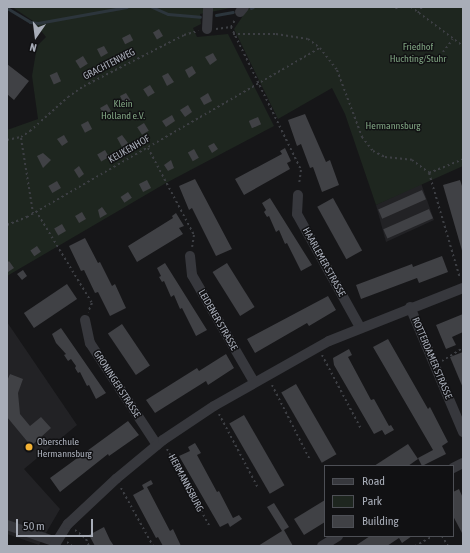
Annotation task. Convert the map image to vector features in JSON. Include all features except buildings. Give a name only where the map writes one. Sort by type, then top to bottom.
[{"type":"street","points":[[208,7],[208,29]]},
{"type":"street","name":"HAARLEMER STRASSE","points":[[298,195],[298,214],[360,327]]},
{"type":"street","name":"LEIDENER STRASSE","points":[[190,256],[192,275],[254,382]]},
{"type":"street","points":[[7,526],[55,544],[68,524],[116,479],[160,443],[214,406],[318,347],[360,327],[462,284]]},
{"type":"street","name":"ROTTERDAMER STRASSE","points":[[410,307],[463,432]]},
{"type":"street","name":"GRONINGER STRASSE","points":[[85,320],[90,343],[160,443]]},
{"type":"street","points":[[454,468],[463,463]]},
{"type":"street","points":[[322,546],[336,537]]},
{"type":"path","points":[[411,7],[463,46]]},
{"type":"path","points":[[418,13],[422,7]]},
{"type":"path","name":"GRACHTENWEG","points":[[7,140],[21,137],[84,86],[184,35],[208,29],[231,27],[233,34]]},
{"type":"path","points":[[298,195],[300,170],[233,34],[276,34],[308,39],[320,48],[337,70],[362,137],[373,151],[385,157],[412,160],[429,173],[432,189],[462,284]]},
{"type":"path","points":[[443,52],[453,39]]},
{"type":"path","name":"KEUKENHOF","points":[[7,224],[36,212],[320,48]]},
{"type":"path","points":[[21,137],[33,213]]},
{"type":"path","points":[[148,148],[194,235],[190,256]]},
{"type":"path","points":[[429,173],[463,159]]},
{"type":"path","points":[[36,212],[92,303],[85,320]]},
{"type":"path","points":[[318,347],[361,429]]},
{"type":"path","points":[[435,365],[463,348]]},
{"type":"path","points":[[267,375],[310,460]]},
{"type":"path","points":[[214,406],[258,488]]},
{"type":"path","name":"HERMANNSBURG","points":[[160,443],[209,525]]},
{"type":"path","points":[[116,479],[153,546]]},
{"type":"path","points":[[68,524],[86,539],[89,546]]},
{"type":"path","points":[[415,546],[431,537]]},
{"type":"path","points":[[443,537],[448,546]]},
{"type":"shaded area","points":[[421,183],[434,220],[386,242],[376,205]]},
{"type":"shaded area","name":"Oberschule Hermannsburg","points":[[7,322],[77,425],[24,469],[60,509],[39,545],[7,534]]},
{"type":"green space","name":"Klein Holland e.V.","points":[[12,7],[236,7],[200,14],[201,24],[193,28],[197,37],[228,34],[274,126],[166,183],[7,276],[7,130],[38,119],[32,76],[37,46],[46,37],[33,21]]},
{"type":"green space","points":[[249,7],[463,7],[463,166],[376,205],[345,114],[332,88],[278,119],[234,29]]},
{"type":"waterway","points":[[7,8],[30,22],[38,23],[127,7]]},
{"type":"waterway","points":[[152,7],[168,14],[200,17]]},
{"type":"waterway","points":[[216,15],[233,12]]},
{"type":"place","name":"Oberschule Hermannsburg","points":[[29,447]]},
{"type":"park label","name":"Friedhof Huchting/Stuhr","points":[[418,52]]},
{"type":"park label","name":"Hermannsburg","points":[[393,126]]}]
